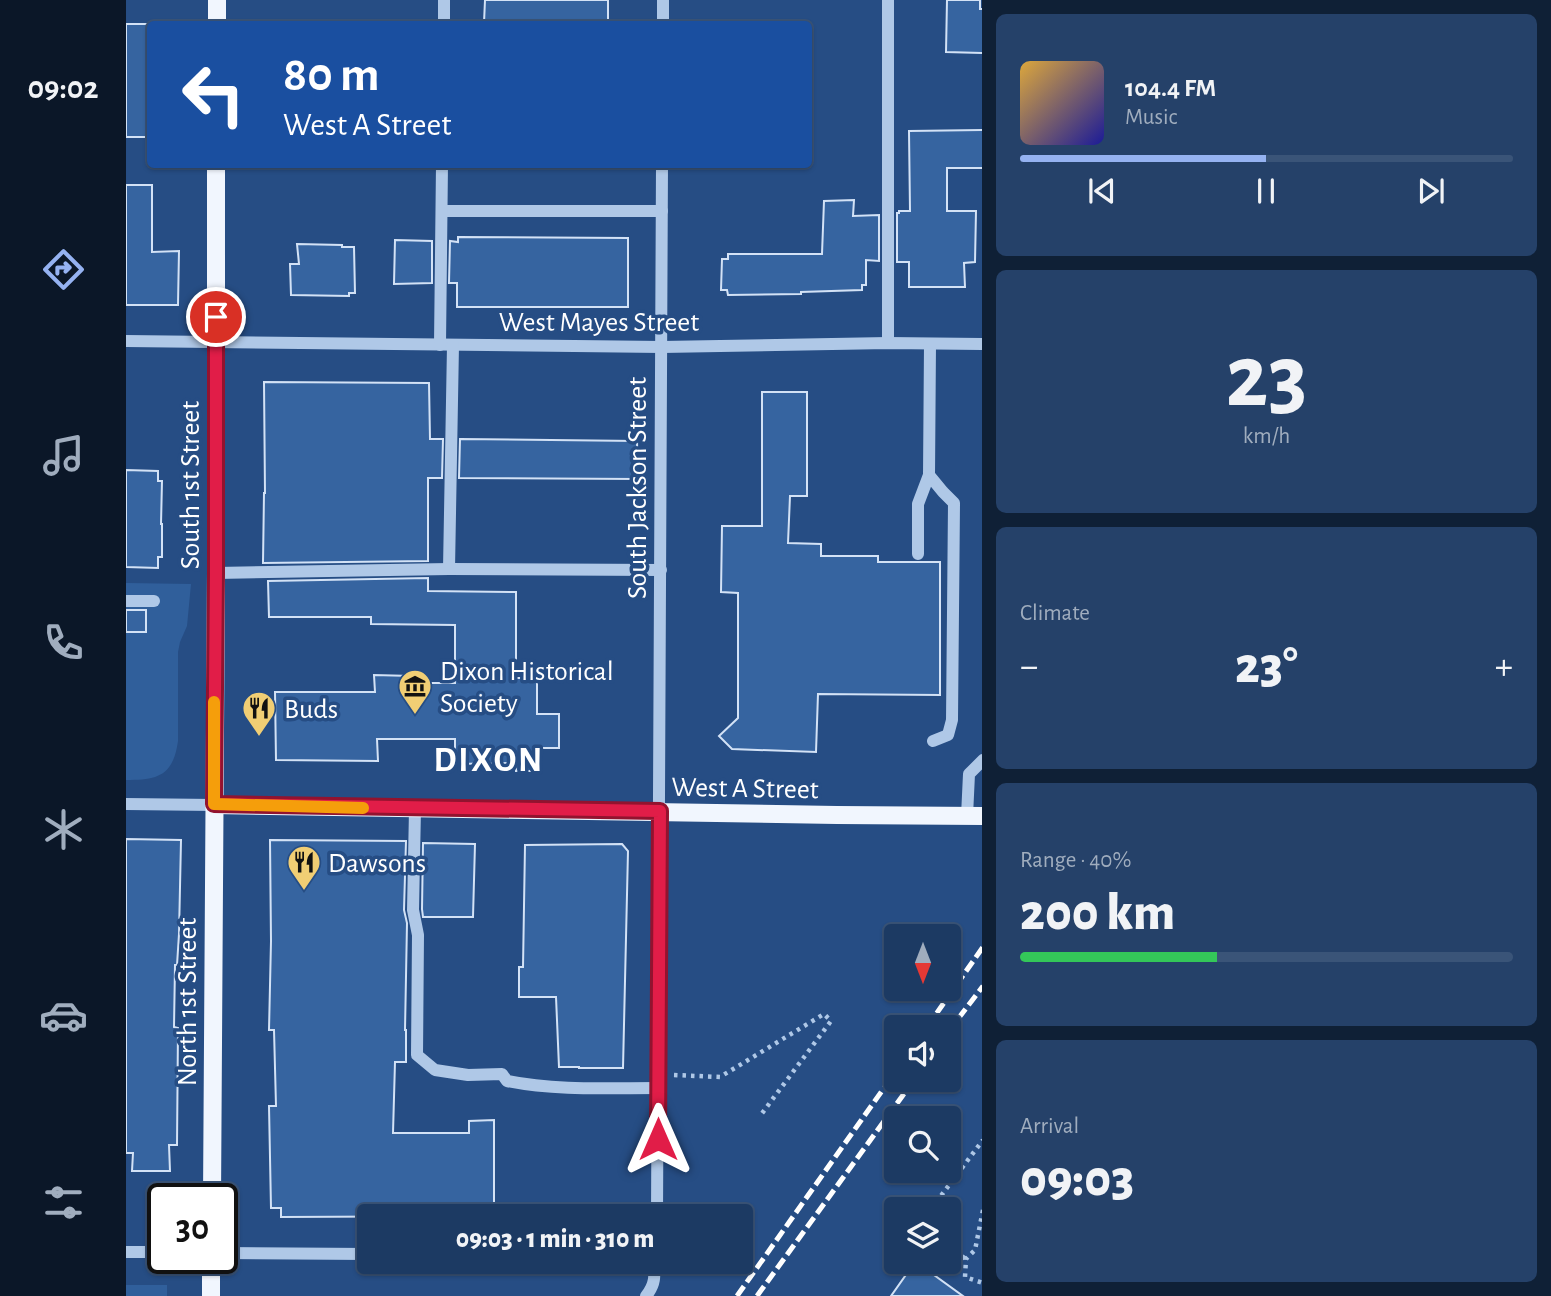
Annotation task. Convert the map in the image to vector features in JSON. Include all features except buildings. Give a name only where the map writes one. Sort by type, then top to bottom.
[{"type":"main road","points":[[217,0],[217,21]]},
{"type":"main road","name":"South 1st Street","points":[[214,804],[216,168]]},
{"type":"main road","name":"West A Street","points":[[214,804],[975,816]]},
{"type":"main road","name":"North 1st Street","points":[[212,1183],[214,804]]},
{"type":"main road","points":[[211,1274],[211,1296]]},
{"type":"street","points":[[444,0],[444,21]]},
{"type":"street","points":[[663,0],[663,21]]},
{"type":"street","points":[[888,0],[888,343]]},
{"type":"street","points":[[442,168],[449,569]]},
{"type":"street","name":"South Jackson Street","points":[[657,1204],[663,168]]},
{"type":"street","points":[[442,211],[662,211]]},
{"type":"street","name":"West Mayes Street","points":[[126,341],[662,346],[982,344]]},
{"type":"street","points":[[918,554],[918,503],[929,475],[930,344]]},
{"type":"street","points":[[929,475],[954,503],[952,720],[948,736],[933,741]]},
{"type":"street","points":[[216,573],[449,569],[660,570]]},
{"type":"street","points":[[126,601],[153,601]]},
{"type":"street","points":[[975,816],[969,774],[982,760]]},
{"type":"street","points":[[126,804],[214,804]]},
{"type":"street","points":[[415,808],[413,909],[418,935],[417,1055],[435,1070],[468,1075],[502,1074],[507,1081],[523,1084],[585,1088],[658,1088]]},
{"type":"street","points":[[126,1252],[147,1252]]},
{"type":"street","points":[[238,1253],[357,1254]]},
{"type":"street","points":[[646,1296],[652,1288],[655,1274]]},
{"type":"path","points":[[658,1074],[720,1077],[824,1014],[831,1021],[760,1116]]},
{"type":"path","points":[[940,1197],[982,1140]]},
{"type":"path","points":[[982,1210],[975,1251],[966,1259],[965,1277],[982,1283]]},
{"type":"path","points":[[961,1256],[966,1259]]},
{"type":"shaded area","points":[[126,583],[191,584],[187,626],[178,652],[176,753],[168,769],[162,774],[137,780],[126,780]]},
{"type":"shaded area","points":[[126,1285],[167,1285],[167,1296],[126,1296]]},
{"type":"railway","points":[[935,1015],[982,948]]},
{"type":"railway","points":[[961,1015],[982,987]]},
{"type":"railway","points":[[737,1296],[884,1088]]},
{"type":"railway","points":[[757,1296],[905,1092]]},
{"type":"slow traffic","points":[[214,702],[214,804],[363,808]]},
{"type":"place","name":"Dixon Historical Society","points":[[415,716]]},
{"type":"place","name":"Buds","points":[[259,738]]},
{"type":"place","name":"Dawsons","points":[[304,892]]},
{"type":"district","name":"DIXON","points":[[489,759]]},
{"type":"route","points":[[216,317],[214,804],[660,811],[658,1139]]}]
